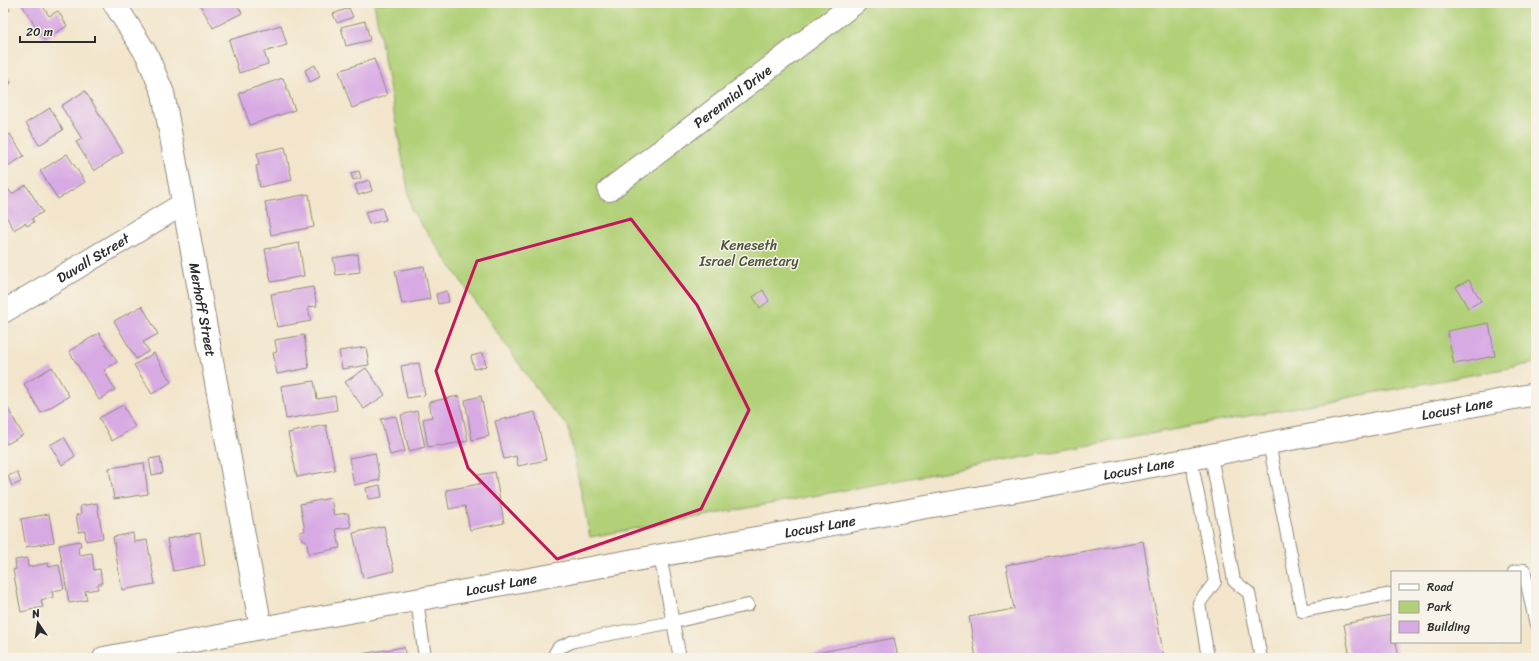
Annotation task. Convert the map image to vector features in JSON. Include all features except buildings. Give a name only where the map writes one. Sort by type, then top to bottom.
[{"type":"street","name":"Merhoff Street","points":[[114,3],[147,55],[163,93],[261,628]]},
{"type":"street","name":"Perennial Drive","points":[[609,190],[855,3]]},
{"type":"street","name":"Duvall Street","points":[[3,312],[183,204]]},
{"type":"street","name":"Locust Lane","points":[[104,658],[261,628],[1201,457],[1536,394]]},
{"type":"lane","points":[[1269,443],[1302,611],[1391,594]]},
{"type":"lane","points":[[1201,457],[1216,582],[1198,602],[1208,658]]},
{"type":"lane","points":[[1201,457],[1234,580],[1249,592],[1261,658]]},
{"type":"lane","points":[[660,556],[680,658]]},
{"type":"lane","points":[[1519,571],[1524,570],[1536,625]]},
{"type":"lane","points":[[417,600],[425,658]]},
{"type":"lane","points":[[555,658],[555,652],[558,648],[574,641],[748,606]]},
{"type":"highlighted area","points":[[631,219],[697,305],[749,410],[701,509],[557,559],[468,468],[436,371],[477,261]]},
{"type":"green space","name":"Keneseth Israel Cemetary","points":[[374,3],[1536,3],[1536,363],[590,537],[568,426],[548,405],[412,211]]}]
